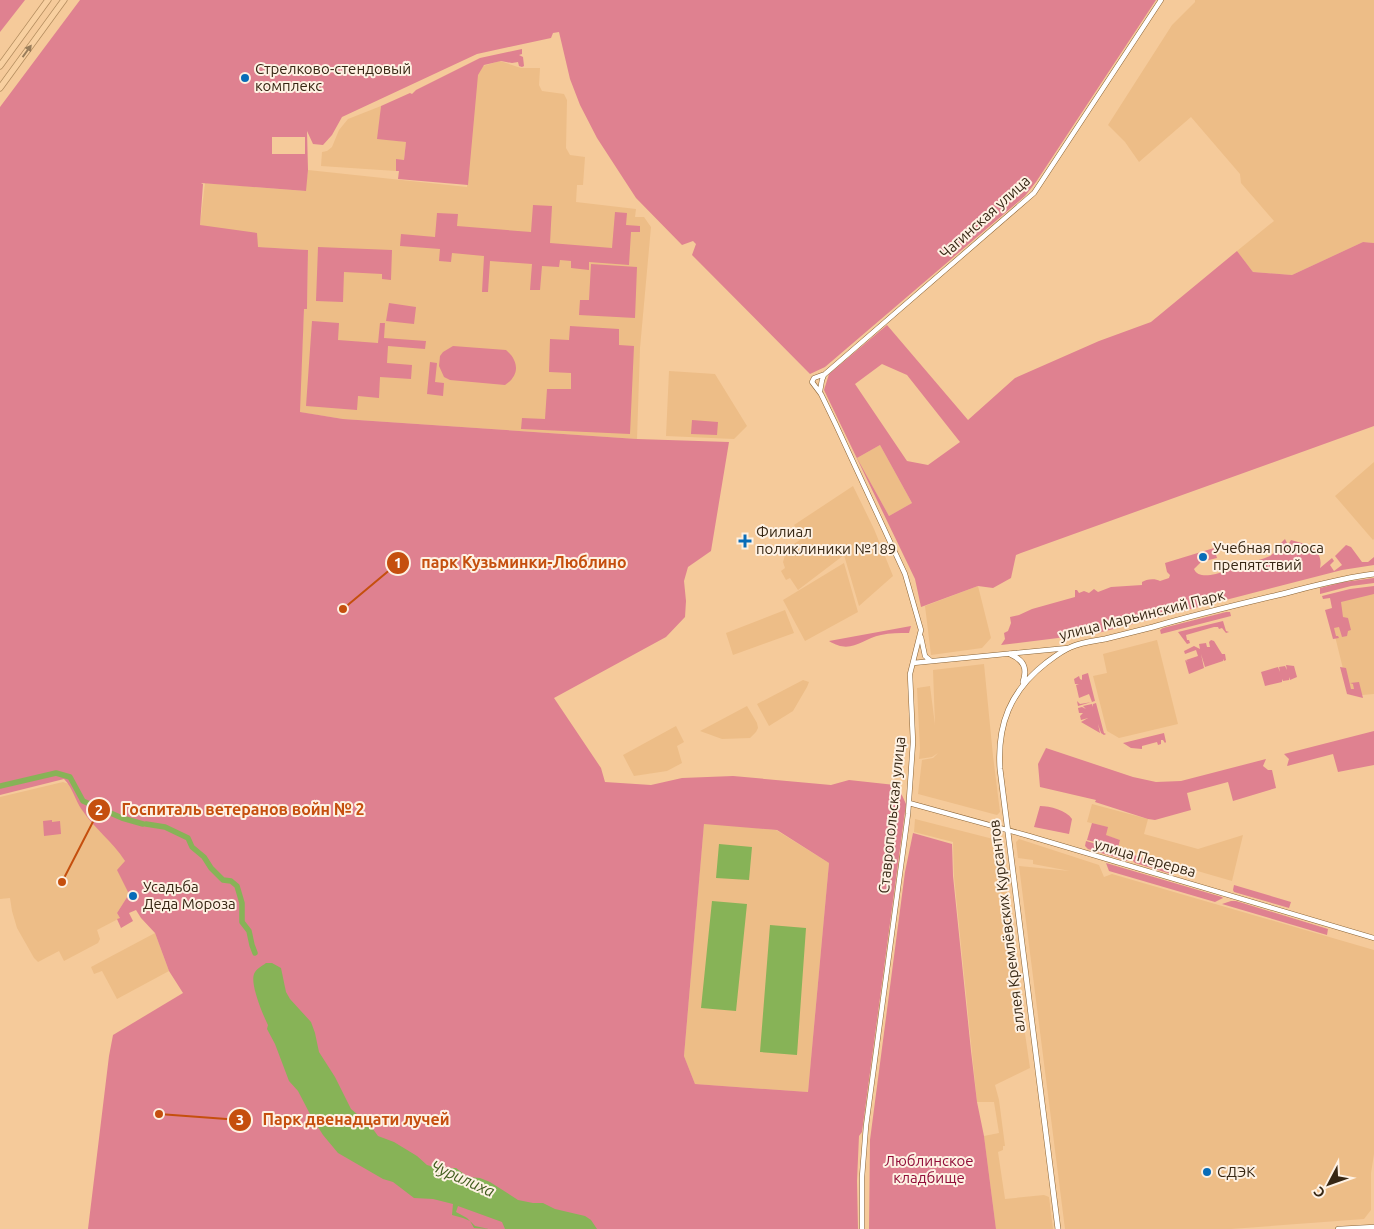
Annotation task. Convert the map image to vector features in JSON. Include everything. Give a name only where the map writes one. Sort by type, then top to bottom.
[{"type":"highway","points":[[0,66],[48,0]]},
{"type":"highway","points":[[0,88],[64,0]]},
{"type":"main road","name":"улица Марьинский Парк","points":[[1069,648],[1351,576],[1374,574]]},
{"type":"main road","name":"аллея Кремлёвских Курсантов","points":[[1058,1229],[999,751],[1005,717],[1021,687],[1045,664],[1069,648]]},
{"type":"main road","points":[[1010,654],[1020,659],[1024,664],[1026,674],[1021,687]]},
{"type":"street","name":"Чагинская улица","points":[[817,378],[825,374],[1034,193],[1161,0]]},
{"type":"street","name":"Чагинская улица","points":[[821,384],[825,374]]},
{"type":"street","points":[[817,378],[821,384],[814,386],[812,382],[817,378]]},
{"type":"street","name":"Ставропольская улица","points":[[821,384],[821,394]]},
{"type":"street","name":"Ставропольская улица","points":[[814,386],[821,394],[905,574],[920,624],[921,636],[910,674],[913,753],[909,803],[866,1126],[862,1177],[862,1229]]},
{"type":"street","points":[[921,636],[925,656],[933,662]]},
{"type":"street","name":"улица Марьинский Парк","points":[[913,663],[1069,648]]},
{"type":"street","name":"улица Перерва","points":[[909,803],[1008,830],[1374,938]]},
{"type":"street","points":[[1338,1229],[1374,1227]]},
{"type":"shaded area","points":[[1195,0],[1374,0],[1374,243],[1363,242],[1292,275],[1253,272],[1237,251],[1274,221],[1241,183],[1240,174],[1191,117],[1139,162],[1125,142],[1108,125],[1172,25]]},
{"type":"shaded area","points":[[500,61],[521,68],[540,68],[539,85],[542,91],[564,94],[567,100],[566,148],[570,155],[585,157],[583,185],[577,185],[576,202],[636,209],[635,217],[644,217],[651,227],[640,348],[637,439],[343,419],[299,412],[304,309],[307,309],[308,250],[257,247],[200,225],[205,183],[305,191],[308,170],[467,187],[475,72],[483,66]]},
{"type":"shaded area","points":[[381,106],[378,138],[406,142],[404,160],[396,160],[396,171],[321,166],[322,152],[332,147],[339,130],[348,119]]},
{"type":"shaded area","points":[[669,371],[715,374],[747,426],[734,439],[666,436]]},
{"type":"shaded area","points":[[880,445],[912,503],[889,516],[857,458]]},
{"type":"shaded area","points":[[1374,462],[1374,539],[1373,540],[1335,496]]},
{"type":"shaded area","points":[[853,486],[874,529],[893,576],[859,606],[844,555],[798,590],[790,578],[786,580],[781,571],[785,568],[783,562],[785,555],[783,551],[803,538],[794,525]]},
{"type":"shaded area","points":[[844,563],[858,612],[805,641],[783,600]]},
{"type":"shaded area","points":[[978,586],[991,638],[982,648],[931,655],[925,606]]},
{"type":"shaded area","points":[[1374,590],[1374,694],[1362,695],[1348,689],[1332,624],[1335,596]]},
{"type":"shaded area","points":[[785,610],[794,633],[733,655],[726,633]]},
{"type":"shaded area","points":[[1157,640],[1178,724],[1119,738],[1107,731],[1093,676],[1107,673],[1103,654]]},
{"type":"shaded area","points":[[984,664],[1000,812],[997,815],[918,794],[922,760],[933,758],[938,753],[932,757],[919,759],[917,688],[930,686],[935,725],[933,670]]},
{"type":"shaded area","points":[[803,680],[809,682],[793,711],[769,726],[757,704]]},
{"type":"shaded area","points":[[747,706],[758,728],[750,738],[722,739],[700,731]]},
{"type":"shaded area","points":[[676,726],[684,742],[677,746],[682,763],[667,771],[634,776],[623,755]]},
{"type":"shaded area","points":[[63,782],[69,784],[82,809],[119,851],[125,861],[129,894],[117,913],[120,918],[97,930],[100,939],[98,943],[64,961],[59,951],[38,962],[17,928],[10,898],[0,899],[0,797]]},
{"type":"shaded area","points":[[1092,804],[1148,819],[1144,834],[1198,849],[1243,835],[1232,881],[1118,848],[1120,840],[1105,835],[1107,827],[1087,822]]},
{"type":"shaded area","points":[[915,819],[1001,841],[1030,1068],[995,1085],[999,1100],[1005,1146],[1003,1146],[1003,1150],[998,1152],[1005,1199],[1044,1195],[1049,1197],[1053,1229],[996,1229],[984,1136],[999,1133],[994,1102],[977,1102],[954,877],[953,842],[914,832]]},
{"type":"shaded area","points":[[704,823],[776,830],[829,863],[808,1092],[695,1084],[684,1056]]},
{"type":"shaded area","points":[[1019,839],[1099,865],[1104,877],[1112,874],[1374,950],[1374,1154],[1371,1173],[1371,1210],[1364,1219],[1231,1229],[1065,1229],[1019,866],[1070,871],[1033,864],[1033,860],[1018,858],[1016,842]]},
{"type":"shaded area","points":[[155,933],[169,971],[117,999],[102,971],[94,974],[91,967]]},
{"type":"green space","points":[[0,0],[25,0],[0,32]]},
{"type":"green space","points":[[80,0],[1156,0],[1025,196],[825,367],[810,374],[692,255],[696,244],[693,241],[682,245],[636,198],[597,138],[580,105],[570,79],[559,32],[553,33],[551,38],[477,54],[342,117],[332,135],[323,145],[313,144],[307,131],[308,170],[306,191],[201,183],[203,184],[200,225],[257,233],[258,247],[308,250],[307,309],[304,309],[300,412],[343,419],[637,439],[729,442],[711,551],[688,567],[684,581],[685,617],[666,637],[554,698],[601,768],[605,782],[651,785],[682,778],[733,776],[831,785],[849,780],[895,785],[900,791],[906,804],[862,1132],[859,1136],[857,1181],[858,1229],[88,1229],[113,1035],[183,993],[169,971],[155,933],[136,910],[129,913],[133,921],[121,928],[117,919],[120,918],[117,913],[129,894],[117,870],[125,861],[87,817],[70,786],[64,779],[0,795],[0,107]],"holes":[[[272,137],[305,137],[305,154],[272,154]],[[704,824],[777,830],[829,863],[808,1092],[695,1084],[684,1056]]]},
{"type":"green space","points":[[522,49],[522,54],[519,55],[523,57],[524,66],[519,66],[518,62],[501,61],[484,65],[478,75],[468,185],[398,179],[399,171],[396,171],[396,159],[404,160],[406,142],[377,139],[381,106],[410,93],[412,94],[416,90],[480,58]]},
{"type":"green space","points":[[533,205],[552,206],[550,243],[612,248],[615,212],[627,213],[626,225],[640,226],[640,232],[631,232],[629,265],[589,262],[589,270],[571,268],[571,261],[560,260],[559,267],[542,266],[540,290],[530,290],[532,264],[490,261],[488,292],[482,292],[484,256],[452,253],[451,262],[439,261],[440,249],[400,246],[401,234],[435,237],[437,213],[458,214],[457,226],[531,232]]},
{"type":"green space","points":[[1363,242],[1374,243],[1374,426],[1021,553],[1016,555],[1011,578],[993,588],[978,586],[921,607],[915,579],[824,390],[829,374],[887,325],[968,420],[1015,378],[1099,341],[1151,322],[1237,251],[1253,272],[1292,275]],"holes":[[[882,364],[907,375],[960,442],[928,465],[907,461],[855,384]],[[880,445],[912,503],[889,516],[857,458]]]},
{"type":"green space","points":[[318,247],[392,250],[391,280],[382,279],[382,274],[344,272],[343,302],[316,301]]},
{"type":"green space","points":[[591,264],[637,267],[635,318],[579,315],[580,300],[589,300]]},
{"type":"green space","points":[[389,303],[416,307],[414,324],[386,321]]},
{"type":"green space","points":[[312,321],[339,323],[338,340],[378,343],[380,323],[385,323],[384,338],[426,341],[425,349],[388,346],[387,363],[412,365],[411,379],[380,377],[379,398],[358,396],[357,410],[306,406]]},
{"type":"green space","points":[[570,326],[619,329],[619,345],[634,346],[630,434],[521,429],[522,418],[545,419],[547,389],[571,389],[571,373],[549,372],[550,339],[569,340]]},
{"type":"green space","points":[[453,346],[506,350],[515,363],[516,368],[513,377],[505,385],[450,380],[444,377],[439,366],[440,356]]},
{"type":"green space","points":[[430,362],[437,363],[435,382],[444,383],[443,396],[427,394]]},
{"type":"green space","points":[[692,420],[718,422],[717,435],[691,434]]},
{"type":"green space","points":[[1285,539],[1288,545],[1291,540],[1313,548],[1319,556],[1320,568],[1332,558],[1334,561],[1330,565],[1334,571],[1342,565],[1335,556],[1346,545],[1351,547],[1362,562],[1368,562],[1374,557],[1374,565],[1342,570],[1098,633],[1001,645],[1005,639],[1004,633],[1008,631],[1011,623],[1010,617],[1075,597],[1075,590],[1079,593],[1084,591],[1089,593],[1094,589],[1098,592],[1111,587],[1142,585],[1142,582],[1148,580],[1156,579],[1160,581],[1169,578],[1170,575],[1167,572],[1165,563],[1214,548],[1217,558],[1201,562],[1194,569],[1197,573],[1203,575],[1217,574],[1270,556]]},
{"type":"green space","points":[[1374,578],[1374,583],[1351,586],[1320,594],[1320,588],[1344,582]]},
{"type":"green space","points":[[1374,586],[1374,594],[1341,602],[1343,617],[1348,618],[1351,630],[1348,631],[1347,636],[1342,637],[1339,627],[1334,628],[1336,636],[1339,638],[1333,639],[1325,610],[1332,608],[1330,598],[1323,599],[1322,596],[1350,589]]},
{"type":"green space","points":[[1230,612],[1231,616],[1161,634],[1160,630],[1163,628]]},
{"type":"green space","points":[[1223,621],[1226,631],[1229,632],[1226,633],[1222,628],[1214,627],[1186,635],[1190,643],[1187,644],[1178,632]]},
{"type":"green space","points":[[911,626],[909,633],[881,635],[856,645],[844,647],[829,641]]},
{"type":"green space","points":[[1211,640],[1214,641],[1222,654],[1225,654],[1226,660],[1224,661],[1223,659],[1223,661],[1205,667],[1201,654],[1204,668],[1189,674],[1185,660],[1188,662],[1186,660],[1198,656],[1196,650],[1185,654],[1184,651],[1194,646],[1200,649],[1199,644],[1206,643],[1207,647],[1210,647],[1209,642]]},
{"type":"green space","points":[[1286,665],[1294,666],[1297,677],[1290,680],[1289,677],[1289,680],[1283,681],[1282,679],[1282,682],[1265,686],[1261,672],[1278,667],[1280,672],[1279,667],[1285,666],[1287,670]]},
{"type":"green space","points":[[1340,667],[1346,668],[1351,689],[1354,689],[1353,684],[1350,683],[1359,682],[1363,698],[1347,694]]},
{"type":"green space","points":[[1088,673],[1095,701],[1092,702],[1089,694],[1079,698],[1076,685],[1079,684],[1075,684],[1074,679],[1079,676],[1082,680],[1082,675]]},
{"type":"green space","points":[[1096,703],[1104,733],[1106,734],[1104,735],[1101,733],[1098,724],[1100,733],[1081,722],[1088,718],[1081,720],[1080,716],[1083,713],[1079,713],[1078,708],[1086,709],[1083,706],[1092,704],[1093,707],[1093,704]]},
{"type":"green space","points":[[1374,731],[1374,765],[1338,772],[1333,754],[1287,766],[1289,759],[1284,754]]},
{"type":"green space","points":[[1164,733],[1165,743],[1161,740],[1161,744],[1158,745],[1157,742],[1142,746],[1142,749],[1131,748],[1123,743]]},
{"type":"green space","points":[[1046,748],[1133,777],[1156,782],[1181,781],[1266,759],[1263,766],[1268,770],[1272,770],[1276,788],[1233,801],[1228,782],[1187,793],[1191,810],[1155,820],[1148,819],[1095,802],[1096,800],[1040,787],[1038,764]]},
{"type":"green space","points":[[1040,806],[1058,809],[1066,813],[1072,819],[1069,834],[1034,827]]},
{"type":"green space","points":[[52,820],[52,822],[60,821],[61,834],[44,836],[43,821]]},
{"type":"green space","points":[[1092,823],[1108,827],[1106,835],[1120,840],[1118,848],[1087,840]]},
{"type":"green space","name":"Люблинское кладбище","points":[[913,833],[952,844],[953,876],[971,1051],[996,1229],[869,1229],[870,1140],[905,872]]},
{"type":"green space","points":[[1086,841],[1131,854],[1130,859],[1127,861],[1088,849],[1085,846]]},
{"type":"green space","points":[[1134,855],[1175,868],[1174,872],[1171,874],[1135,863],[1133,861]]},
{"type":"green space","points":[[1106,863],[1223,898],[1215,902],[1109,871]]},
{"type":"green space","points":[[1234,885],[1291,902],[1289,908],[1234,892]]},
{"type":"green space","points":[[1231,901],[1328,929],[1327,935],[1222,904]]},
{"type":"water","points":[[719,844],[752,847],[749,880],[716,878]]},
{"type":"water","points":[[712,901],[747,904],[736,1011],[701,1008]]},
{"type":"water","points":[[770,925],[806,928],[797,1055],[760,1052]]},
{"type":"water","points":[[266,963],[272,963],[281,968],[286,992],[311,1022],[319,1052],[335,1077],[351,1109],[370,1125],[378,1136],[394,1142],[417,1156],[427,1165],[437,1168],[456,1168],[468,1177],[480,1178],[490,1182],[518,1200],[543,1203],[555,1209],[585,1216],[591,1220],[597,1229],[505,1229],[502,1222],[458,1206],[456,1212],[470,1221],[452,1215],[453,1204],[433,1199],[414,1198],[393,1182],[383,1179],[338,1153],[323,1135],[298,1091],[289,1081],[275,1044],[267,1029],[268,1025],[258,1000],[253,979],[256,971]]},
{"type":"water","points":[[470,1221],[475,1226],[489,1229],[474,1228]]},
{"type":"waterway","name":"Чурилиха","points":[[0,786],[56,773],[70,777],[83,801],[122,818],[143,824]]},
{"type":"waterway","name":"Чурилиха","points":[[146,824],[165,827],[188,838],[192,847],[204,857],[211,868],[223,880],[231,881],[237,886],[242,903],[242,922],[249,931],[255,953]]},
{"type":"place","name":"Стрелково-стендовый комплекс","points":[[245,78]]},
{"type":"place","name":"Филиал поликлиники №189","points":[[745,541]]},
{"type":"place","name":"Учебная полоса препятствий","points":[[1203,557]]},
{"type":"place","name":"парк Кузьминки-Люблино","points":[[343,609]]},
{"type":"place","name":"Госпиталь ветеранов войн № 2","points":[[62,882]]},
{"type":"place","name":"Усадьба Деда Мороза","points":[[133,896]]},
{"type":"place","name":"Парк двенадцати лучей","points":[[159,1114]]},
{"type":"place","name":"СДЭК","points":[[1207,1172]]}]
